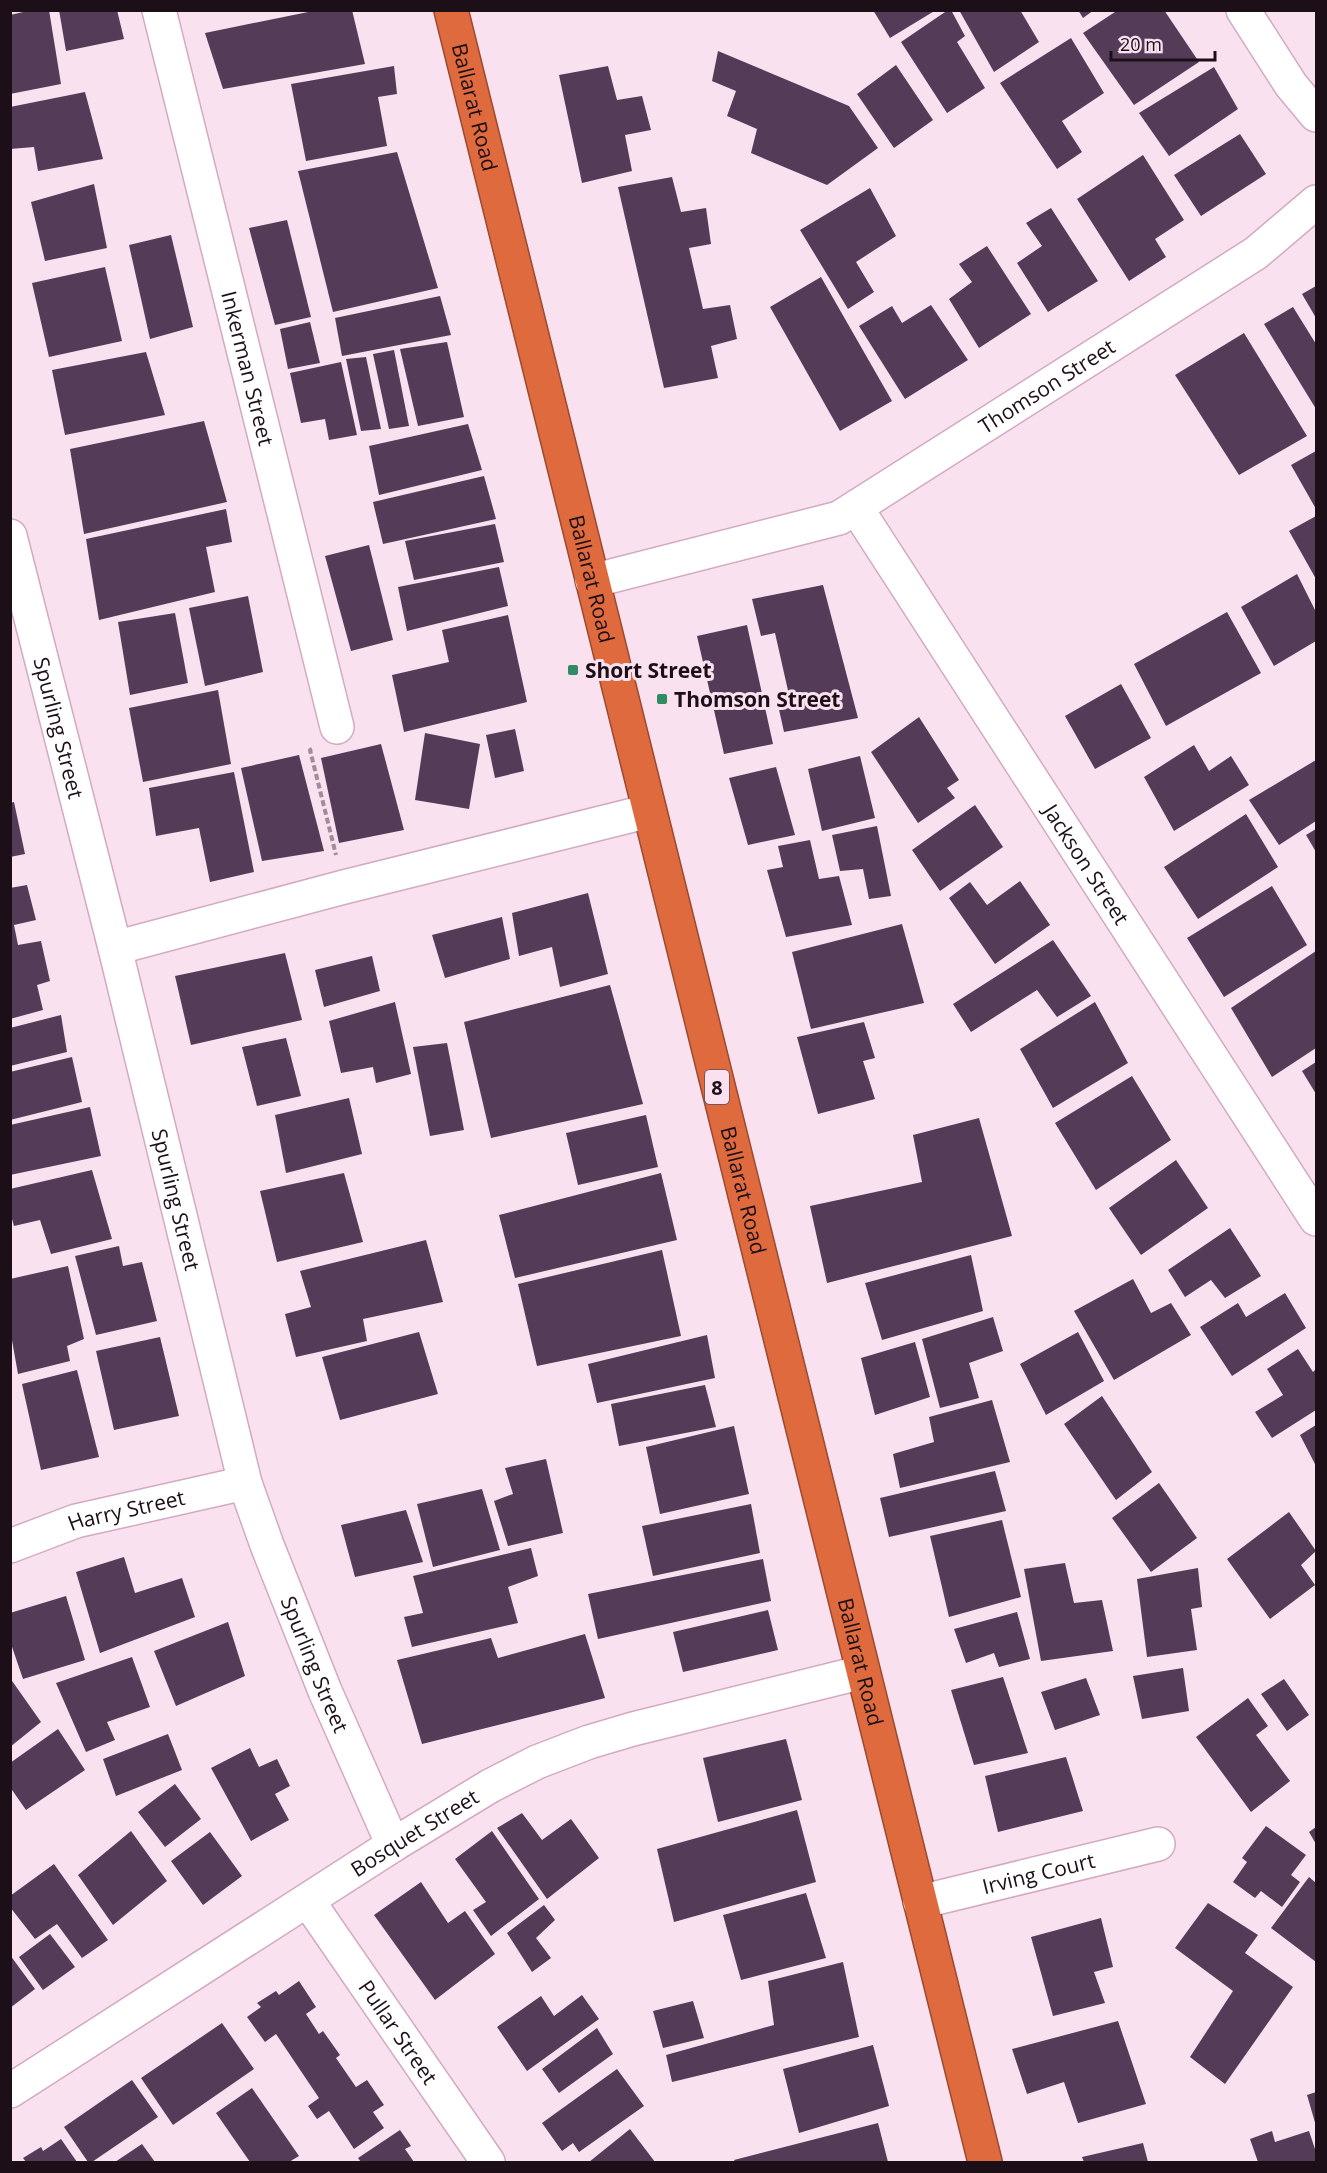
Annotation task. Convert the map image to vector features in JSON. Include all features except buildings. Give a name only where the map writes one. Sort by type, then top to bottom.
[{"type":"highway","name":"Ballarat Road","points":[[451,10],[985,2163]]},
{"type":"street","name":"Inkerman Street","points":[[159,10],[337,727]]},
{"type":"street","points":[[1243,10],[1291,85],[1317,139]]},
{"type":"street","points":[[1291,85],[1317,115]]},
{"type":"street","name":"Thomson Street","points":[[592,581],[816,526],[839,518],[1256,253],[1317,202]]},
{"type":"street","name":"Thomson Street","points":[[1256,253],[1317,226]]},
{"type":"street","name":"Jackson Street","points":[[857,508],[1317,1219]]},
{"type":"street","name":"Spurling Street","points":[[10,536],[17,592],[115,948],[245,1483],[325,1691],[393,1845]]},
{"type":"street","points":[[115,948],[344,887],[649,811]]},
{"type":"street","name":"Harry Street","points":[[10,1546],[75,1521],[245,1483]]},
{"type":"street","name":"Bosquet Street","points":[[10,2091],[308,1902],[393,1845],[490,1786],[537,1762],[589,1742],[863,1672]]},
{"type":"street","name":"Irving Court","points":[[920,1902],[1158,1844]]},
{"type":"street","name":"Pullar Street","points":[[308,1902],[488,2163]]},
{"type":"path","points":[[337,727],[310,750],[344,887]]},
{"type":"place","name":"Short Street","points":[[573,670]]},
{"type":"place","name":"Thomson Street","points":[[662,699]]}]
